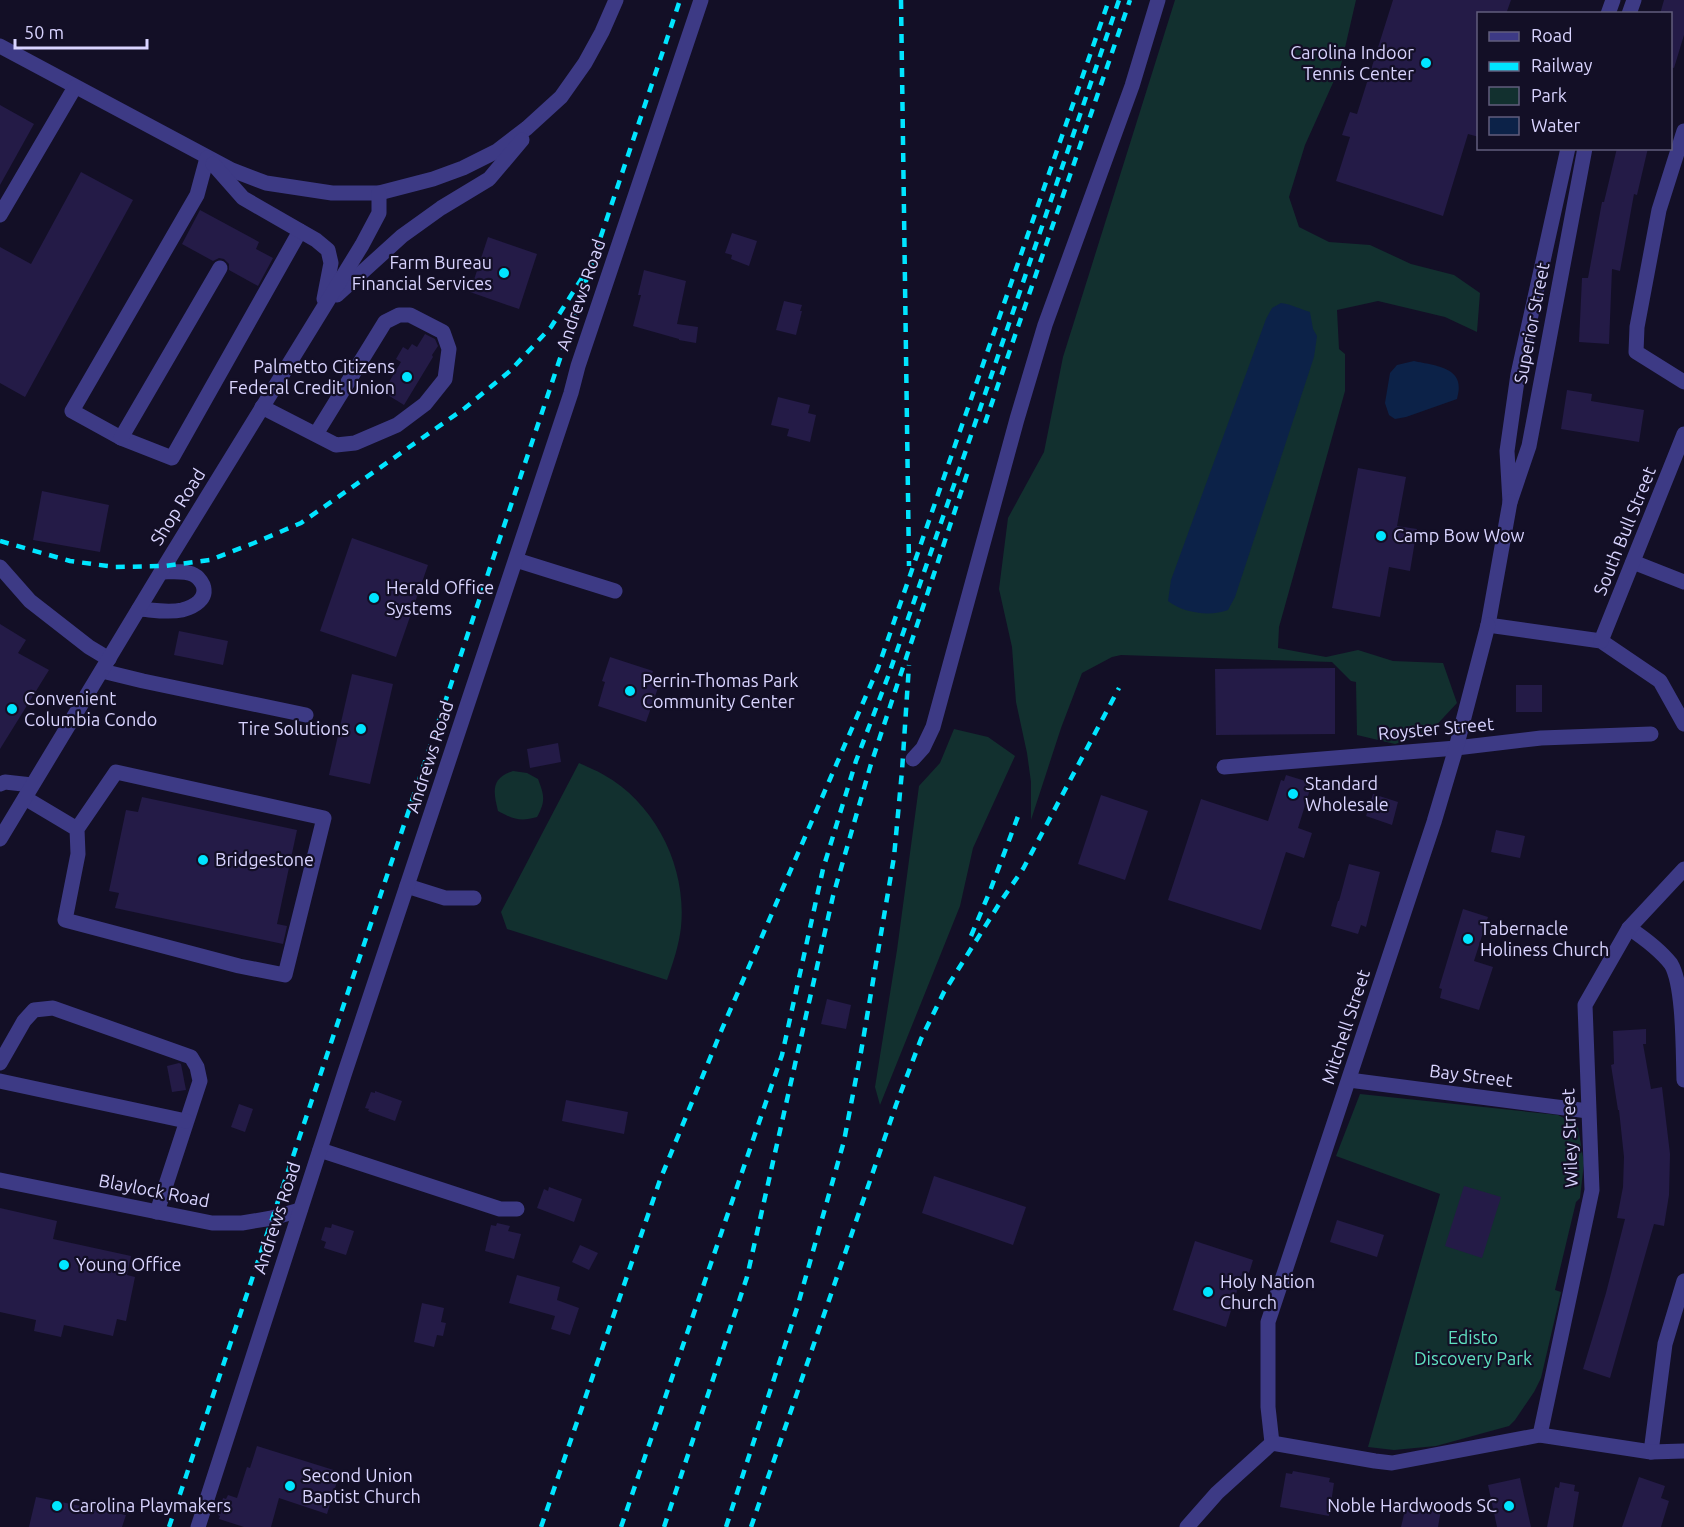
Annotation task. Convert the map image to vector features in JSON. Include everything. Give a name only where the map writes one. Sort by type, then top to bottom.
[{"type":"street","points":[[0,46],[232,170],[266,183],[332,194],[379,193],[433,179],[463,168],[497,151],[527,128],[561,97],[585,63],[602,33],[616,0]]},
{"type":"street","name":"Andrews Road","points":[[198,1527],[300,1210],[701,0]]},
{"type":"street","points":[[913,759],[923,748],[933,727],[1045,325],[1132,86],[1158,0]]},
{"type":"street","points":[[0,215],[75,87]]},
{"type":"street","points":[[322,310],[402,236],[441,208],[489,179],[547,110]]},
{"type":"street","points":[[1684,131],[1659,210],[1637,327],[1636,352],[1684,382]]},
{"type":"street","name":"Superior Street","points":[[1510,502],[1508,451],[1518,374],[1568,150]]},
{"type":"street","name":"Superior Street","points":[[1488,625],[1510,502],[1529,446],[1585,150]]},
{"type":"street","points":[[207,158],[243,198],[328,250],[331,263],[322,310]]},
{"type":"street","points":[[207,158],[197,195],[72,411],[121,438],[172,458],[300,231]]},
{"type":"street","name":"Shop Road","points":[[0,839],[362,245],[379,213],[379,193]]},
{"type":"street","points":[[121,438],[220,268]]},
{"type":"street","points":[[262,407],[336,445],[355,443],[397,425],[425,404],[445,379],[450,350],[443,333],[410,315],[399,315],[385,322],[316,434]]},
{"type":"street","name":"South Bull Street","points":[[1601,641],[1684,434]]},
{"type":"street","points":[[516,560],[615,591]]},
{"type":"street","points":[[1633,562],[1684,582]]},
{"type":"street","points":[[0,567],[30,601],[89,647],[105,665],[143,681],[306,715]]},
{"type":"street","points":[[139,609],[181,610],[201,600],[205,591],[202,581],[195,575],[161,572]]},
{"type":"street","points":[[1488,625],[1601,641],[1660,681],[1684,724]]},
{"type":"street","name":"Mitchell Street","points":[[1272,1443],[1268,1407],[1268,1322],[1434,822],[1488,625]]},
{"type":"street","name":"Royster Street","points":[[1224,767],[1456,748],[1541,738],[1651,735]]},
{"type":"street","points":[[0,784],[4,782],[29,791],[77,829],[78,854],[64,920],[239,966],[285,975],[324,818],[116,772],[77,829]]},
{"type":"street","name":"Wiley Street","points":[[1540,1435],[1592,1190],[1585,1005],[1629,928],[1684,869]]},
{"type":"street","points":[[407,886],[445,898],[474,898]]},
{"type":"street","points":[[1629,928],[1644,938],[1672,965],[1681,988],[1684,1080]]},
{"type":"street","points":[[0,1063],[24,1021],[34,1010],[53,1008],[191,1057],[197,1067],[200,1081],[157,1212]]},
{"type":"street","name":"Bay Street","points":[[1349,1080],[1588,1111]]},
{"type":"street","points":[[0,1081],[186,1121]]},
{"type":"street","points":[[320,1150],[500,1209],[517,1209]]},
{"type":"street","name":"Blaylock Road","points":[[0,1180],[212,1223],[242,1223],[300,1210]]},
{"type":"street","points":[[1651,1452],[1665,1344],[1684,1281]]},
{"type":"street","points":[[1187,1527],[1217,1493],[1272,1443],[1392,1463],[1540,1435],[1651,1452],[1684,1450]]},
{"type":"green space","points":[[1175,0],[1356,0],[1341,65],[1305,145],[1289,197],[1299,227],[1329,242],[1370,245],[1411,264],[1454,275],[1480,293],[1477,332],[1445,317],[1378,301],[1337,310],[1339,349],[1345,354],[1345,391],[1279,627],[1278,648],[1326,657],[1358,650],[1393,661],[1443,663],[1457,703],[1429,733],[1395,744],[1357,735],[1356,682],[1351,681],[1332,662],[1121,655],[1112,657],[1082,673],[1061,728],[1031,820],[1031,782],[1027,753],[1016,702],[1012,647],[999,589],[1008,518],[1044,452],[1063,357]]},
{"type":"green space","points":[[954,729],[988,737],[1015,756],[973,848],[960,906],[880,1105],[875,1087],[897,950],[919,786],[940,763]]},
{"type":"green space","points":[[579,763],[622,787],[639,803],[653,820],[673,861],[682,905],[681,927],[667,980],[507,929],[501,912]]},
{"type":"green space","points":[[513,771],[527,773],[538,779],[543,798],[537,817],[517,819],[498,811],[495,786],[501,777]]},
{"type":"green space","name":"Edisto Discovery Park","points":[[1360,1094],[1558,1115],[1578,1127],[1584,1163],[1580,1198],[1576,1202],[1555,1290],[1561,1292],[1541,1378],[1534,1392],[1509,1426],[1436,1446],[1394,1450],[1368,1447],[1440,1194],[1336,1156]]},
{"type":"water","points":[[1281,303],[1310,312],[1313,329],[1317,336],[1314,357],[1235,597],[1228,610],[1213,613],[1189,611],[1168,601],[1171,580],[1266,319],[1272,308]]},
{"type":"water","points":[[1414,361],[1440,367],[1454,374],[1459,388],[1457,399],[1395,419],[1389,415],[1385,403],[1390,373],[1397,365]]},
{"type":"building","name":"Carolina Indoor Tennis Center","points":[[1393,0],[1511,0],[1507,12],[1477,12],[1477,136],[1468,134],[1443,216],[1336,181],[1350,137],[1342,135],[1350,112],[1357,114]]},
{"type":"building","points":[[1664,0],[1684,0],[1684,35],[1674,68],[1672,67],[1672,12],[1661,12]]},
{"type":"building","points":[[0,105],[34,124],[0,185]]},
{"type":"building","points":[[1617,150],[1648,150],[1637,195],[1634,194],[1620,271],[1612,269],[1609,344],[1579,342],[1582,278],[1588,278],[1602,202],[1604,202]]},
{"type":"building","points":[[81,172],[133,200],[25,397],[0,383],[0,247],[31,264]]},
{"type":"building","points":[[200,210],[259,242],[256,249],[273,258],[258,286],[229,270],[229,264],[224,259],[219,258],[213,261],[182,244]]},
{"type":"building","points":[[732,233],[757,241],[749,266],[731,259],[732,255],[725,253]]},
{"type":"building","name":"Farm Bureau Financial Services","points":[[488,237],[537,254],[519,309],[470,292]]},
{"type":"building","points":[[644,270],[686,281],[677,324],[698,327],[696,343],[633,326],[641,295],[638,295]]},
{"type":"building","points":[[784,301],[802,305],[796,335],[776,330]]},
{"type":"building","name":"Palmetto Citizens Federal Credit Union","points":[[425,334],[435,339],[438,346],[404,405],[383,392],[401,362],[396,359],[403,347],[408,350],[412,344],[417,347]]},
{"type":"building","points":[[1567,390],[1592,394],[1591,401],[1644,410],[1639,442],[1561,429]]},
{"type":"building","points":[[778,397],[810,405],[808,413],[816,415],[810,442],[787,436],[789,429],[771,425]]},
{"type":"building","name":"Camp Bow Wow","points":[[1358,468],[1406,477],[1397,526],[1417,529],[1410,571],[1389,567],[1380,617],[1332,608]]},
{"type":"building","points":[[42,491],[109,505],[100,552],[33,540]]},
{"type":"building","name":"Herald Office Systems","points":[[352,538],[428,565],[396,657],[320,631]]},
{"type":"building","name":"Convenient Columbia Condo","points":[[0,624],[26,640],[18,653],[49,670],[0,749]]},
{"type":"building","points":[[179,631],[228,641],[223,665],[174,655]]},
{"type":"building","name":"Perrin-Thomas Park Community Center","points":[[610,657],[653,671],[649,682],[659,685],[646,722],[598,706],[605,682],[602,681]]},
{"type":"building","points":[[1335,668],[1335,734],[1216,735],[1215,669]]},
{"type":"building","name":"Tire Solutions","points":[[352,674],[393,684],[370,784],[329,775]]},
{"type":"building","points":[[1516,685],[1542,685],[1542,712],[1516,712]]},
{"type":"building","points":[[558,743],[561,762],[530,768],[527,749]]},
{"type":"building","points":[[1286,775],[1312,783],[1298,828],[1312,833],[1304,858],[1286,852],[1261,930],[1168,900],[1201,799],[1268,821],[1281,780],[1284,781]]},
{"type":"building","points":[[1373,794],[1398,802],[1392,825],[1366,816]]},
{"type":"building","points":[[1101,795],[1148,811],[1125,880],[1078,864]]},
{"type":"building","name":"Bridgestone","points":[[142,797],[297,830],[277,924],[287,926],[283,944],[115,908],[119,893],[109,891],[126,810],[138,812]]},
{"type":"building","points":[[1496,830],[1525,836],[1520,858],[1491,852]]},
{"type":"building","points":[[1349,864],[1380,872],[1366,927],[1361,925],[1358,934],[1331,926]]},
{"type":"building","name":"Tabernacle Holiness Church","points":[[1463,909],[1488,917],[1474,961],[1493,967],[1479,1010],[1440,998],[1442,989],[1439,988]]},
{"type":"building","points":[[827,999],[851,1005],[846,1029],[821,1024]]},
{"type":"building","points":[[1646,1029],[1646,1044],[1643,1044],[1651,1089],[1662,1087],[1670,1154],[1669,1195],[1664,1226],[1654,1224],[1610,1378],[1583,1369],[1625,1219],[1617,1218],[1623,1187],[1624,1157],[1611,1065],[1614,1064],[1613,1031]]},
{"type":"building","points":[[179,1063],[186,1090],[172,1092],[167,1066]]},
{"type":"building","points":[[375,1091],[402,1101],[395,1121],[365,1108],[371,1092],[375,1093]]},
{"type":"building","points":[[566,1100],[628,1112],[624,1134],[562,1121]]},
{"type":"building","points":[[239,1104],[253,1109],[245,1132],[231,1127]]},
{"type":"building","points":[[934,1176],[1026,1207],[1013,1245],[922,1213]]},
{"type":"building","points":[[1464,1186],[1501,1197],[1482,1258],[1445,1246]]},
{"type":"building","points":[[549,1187],[582,1199],[574,1222],[537,1208],[544,1189],[548,1191]]},
{"type":"building","name":"Young Office","points":[[0,1208],[57,1221],[53,1239],[131,1256],[127,1275],[135,1277],[126,1321],[117,1319],[113,1336],[64,1325],[61,1337],[34,1331],[36,1320],[0,1312]]},
{"type":"building","points":[[1337,1220],[1384,1235],[1377,1257],[1330,1242]]},
{"type":"building","points":[[497,1223],[510,1226],[508,1231],[521,1234],[514,1259],[485,1251],[491,1225],[496,1226]]},
{"type":"building","points":[[332,1224],[354,1231],[346,1255],[324,1248],[326,1242],[321,1240],[325,1227],[331,1228]]},
{"type":"building","name":"Holy Nation Church","points":[[1195,1241],[1253,1260],[1249,1273],[1243,1271],[1226,1327],[1173,1310]]},
{"type":"building","points":[[580,1245],[598,1253],[589,1270],[572,1262]]},
{"type":"building","points":[[517,1275],[560,1287],[557,1300],[579,1308],[570,1335],[551,1329],[555,1316],[509,1303]]},
{"type":"building","points":[[422,1303],[444,1308],[441,1322],[446,1323],[443,1336],[437,1335],[434,1347],[414,1342]]},
{"type":"building","name":"Second Union Baptist Church","points":[[257,1446],[340,1472],[327,1514],[279,1498],[271,1527],[244,1527],[219,1519],[223,1498],[226,1499],[228,1495],[237,1498]]},
{"type":"building","points":[[1293,1471],[1330,1478],[1329,1482],[1334,1483],[1329,1516],[1280,1507],[1286,1473],[1292,1474]]},
{"type":"building","points":[[1639,1477],[1665,1486],[1661,1498],[1669,1501],[1661,1527],[1622,1527]]},
{"type":"building","name":"Noble Hardwoods SC","points":[[1520,1478],[1531,1527],[1497,1527],[1488,1485]]},
{"type":"building","name":"Noble Hardwoods SC","points":[[1560,1482],[1575,1485],[1574,1491],[1579,1492],[1573,1527],[1547,1527],[1555,1487],[1559,1488]]},
{"type":"building","name":"Carolina Playmakers","points":[[36,1497],[126,1515],[122,1527],[29,1527]]},
{"type":"building","points":[[1407,1502],[1441,1510],[1438,1527],[1401,1527]]},
{"type":"railway","points":[[169,1527],[680,0]]},
{"type":"railway","points":[[901,0],[909,566]]},
{"type":"railway","points":[[541,1527],[660,1180],[722,1029],[878,668],[1109,0]]},
{"type":"railway","points":[[621,1527],[782,1055],[823,869],[856,761],[889,674],[1119,0]]},
{"type":"railway","points":[[985,423],[1130,0]]},
{"type":"railway","points":[[0,541],[70,561],[115,567],[165,566],[210,560],[301,523],[465,408],[510,371],[551,327],[582,278]]},
{"type":"railway","points":[[664,1527],[747,1277],[833,896],[871,764],[969,468]]},
{"type":"railway","points":[[726,1527],[797,1308],[844,1141],[894,857],[909,665]]},
{"type":"railway","points":[[751,1527],[896,1105],[921,1039],[944,992],[1023,869],[1119,688]]},
{"type":"railway","points":[[971,936],[1020,811]]},
{"type":"place","name":"Carolina Indoor Tennis Center","points":[[1426,63]]},
{"type":"place","name":"Farm Bureau Financial Services","points":[[504,273]]},
{"type":"place","name":"Palmetto Citizens Federal Credit Union","points":[[407,377]]},
{"type":"place","name":"Camp Bow Wow","points":[[1381,536]]},
{"type":"place","name":"Herald Office Systems","points":[[374,598]]},
{"type":"place","name":"Perrin-Thomas Park Community Center","points":[[630,691]]},
{"type":"place","name":"Convenient Columbia Condo","points":[[12,709]]},
{"type":"place","name":"Tire Solutions","points":[[361,729]]},
{"type":"place","name":"Standard Wholesale","points":[[1293,794]]},
{"type":"place","name":"Bridgestone","points":[[203,860]]},
{"type":"place","name":"Tabernacle Holiness Church","points":[[1468,939]]},
{"type":"place","name":"Young Office","points":[[64,1265]]},
{"type":"place","name":"Holy Nation Church","points":[[1208,1292]]},
{"type":"place","name":"Second Union Baptist Church","points":[[290,1486]]},
{"type":"place","name":"Carolina Playmakers","points":[[57,1506]]},
{"type":"place","name":"Noble Hardwoods SC","points":[[1509,1506]]}]
